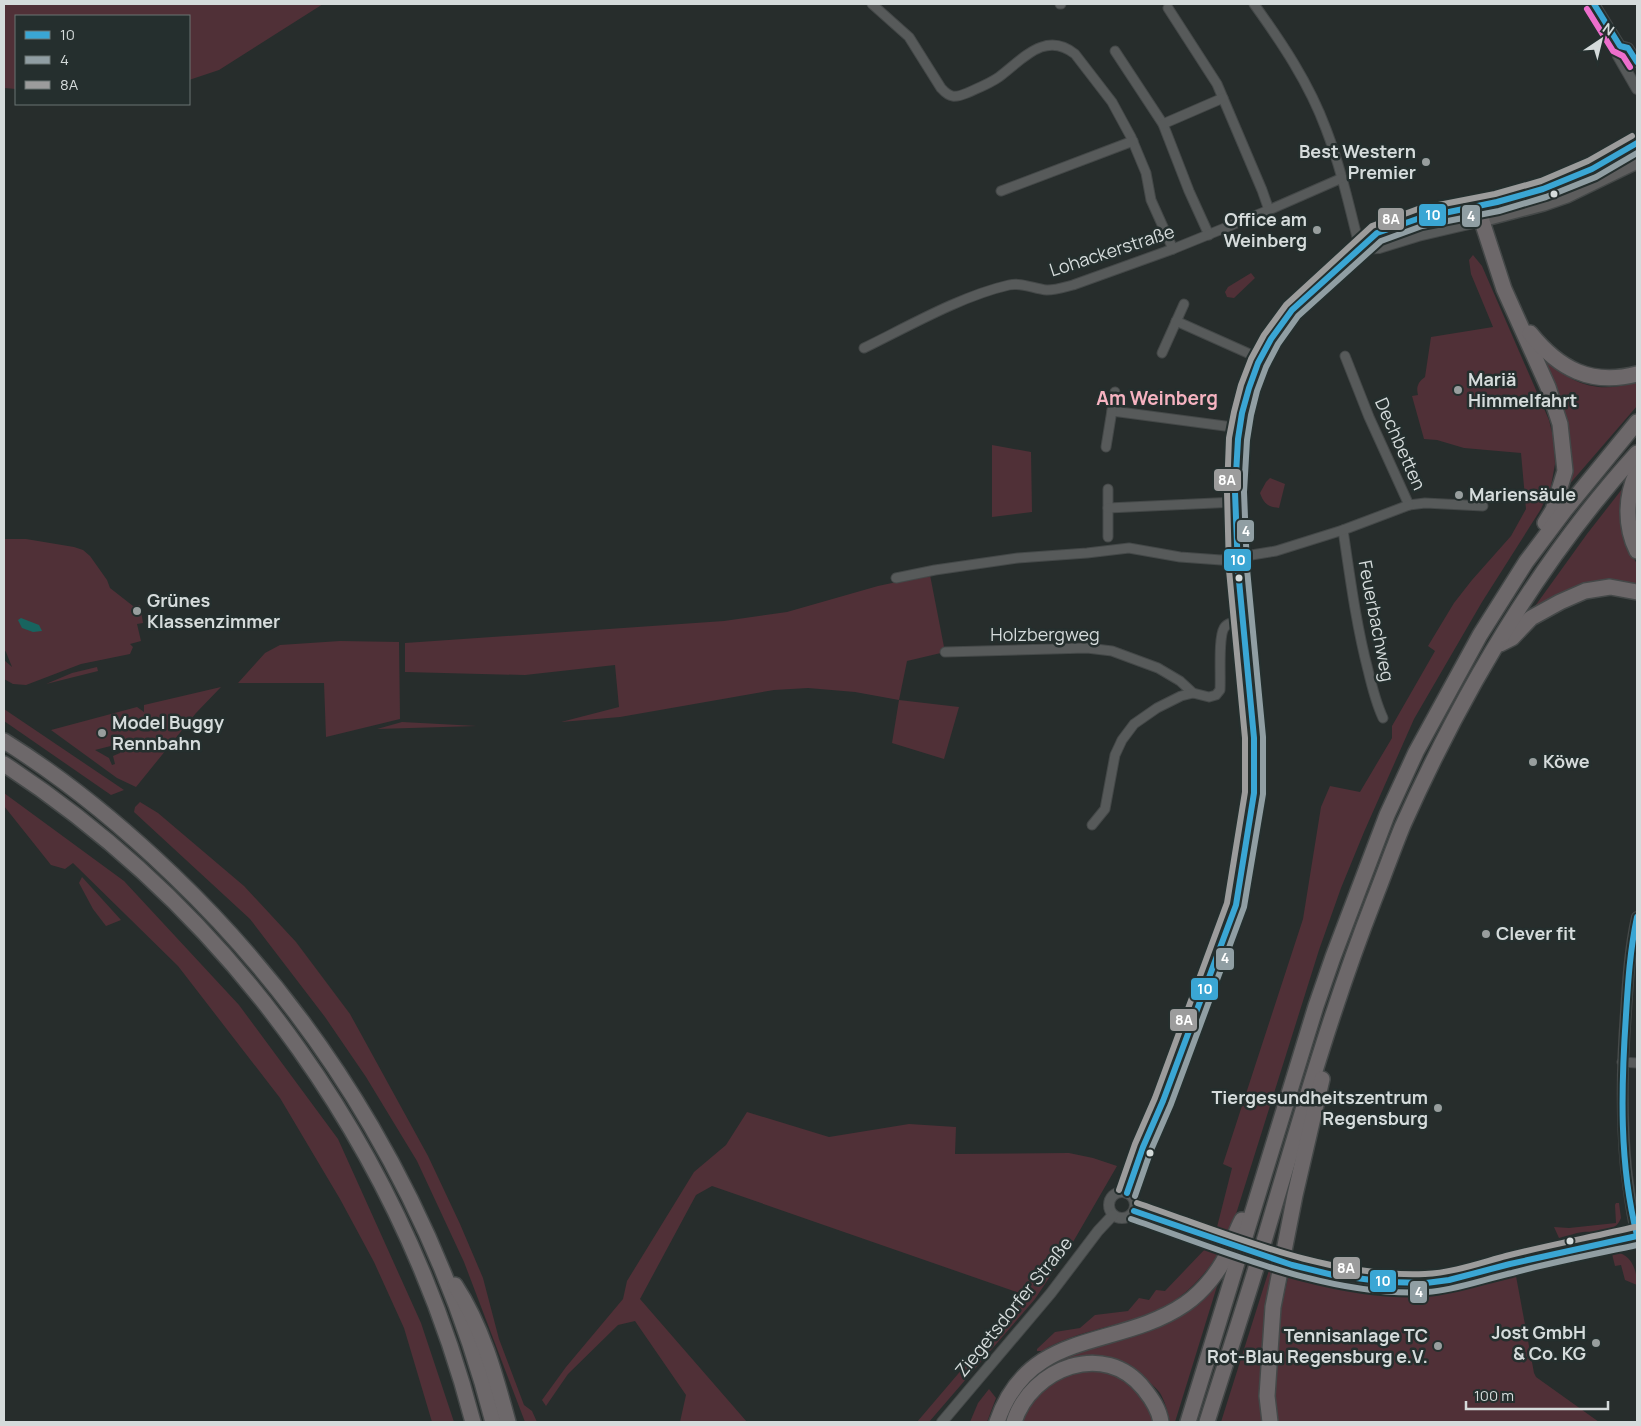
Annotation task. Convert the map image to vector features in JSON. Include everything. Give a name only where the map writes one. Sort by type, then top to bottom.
[{"type":"highway","points":[[1477,206],[1504,288],[1548,387],[1560,424],[1564,450],[1565,471],[1554,510],[1530,544],[1526,562]]},
{"type":"highway","points":[[1519,320],[1541,347],[1560,363],[1582,374],[1602,379],[1624,378],[1637,374]]},
{"type":"highway","points":[[1188,1422],[1237,1266],[1255,1200],[1333,957],[1387,815],[1416,752],[1475,643],[1526,562],[1565,510],[1637,422]]},
{"type":"highway","points":[[1207,1422],[1256,1268],[1289,1153],[1334,1009],[1402,827],[1463,702],[1496,646],[1548,565],[1592,506],[1637,453]]},
{"type":"highway","points":[[1637,472],[1631,490],[1628,525],[1631,540],[1637,552]]},
{"type":"highway","points":[[1496,646],[1512,638],[1531,618],[1585,591],[1610,587],[1637,592]]},
{"type":"highway","points":[[4,736],[99,810],[146,850],[204,904],[276,987],[320,1046],[350,1090],[380,1140],[440,1263],[480,1374],[493,1422]]},
{"type":"highway","points":[[4,741],[25,754]]},
{"type":"highway","points":[[4,764],[83,822],[169,897],[240,973],[304,1055],[353,1130],[408,1236],[454,1356],[473,1422]]},
{"type":"highway","points":[[1270,1422],[1267,1396],[1273,1307],[1295,1195],[1321,1083],[1333,1041],[1334,1009]]},
{"type":"highway","points":[[998,1422],[1004,1405],[1026,1374],[1056,1352],[1154,1322],[1186,1304],[1212,1280],[1230,1250],[1238,1226],[1255,1200]]},
{"type":"highway","points":[[440,1263],[473,1315],[490,1362],[508,1422]]},
{"type":"highway","points":[[1014,1422],[1024,1401],[1051,1374],[1067,1367],[1099,1364],[1112,1366],[1140,1382],[1152,1399],[1162,1422]]},
{"type":"highway","points":[[501,1398],[512,1422]]},
{"type":"main road","points":[[1477,206],[1510,199],[1561,183],[1588,172],[1637,143]]},
{"type":"main road","points":[[1482,222],[1568,197],[1637,163]]},
{"type":"street","points":[[872,4],[909,37],[941,88],[947,95],[955,98],[986,85],[1035,49],[1057,44],[1075,54],[1112,102],[1133,141],[1146,173],[1150,200],[1173,249]]},
{"type":"street","points":[[1254,4],[1300,72],[1326,128],[1342,178],[1360,249]]},
{"type":"street","points":[[1594,4],[1620,46],[1628,48],[1637,62]]},
{"type":"street","points":[[1168,8],[1217,84],[1269,210]]},
{"type":"street","points":[[1620,46],[1617,53],[1618,56],[1637,89]]},
{"type":"street","points":[[1115,51],[1163,124],[1189,192],[1209,235]]},
{"type":"street","points":[[1163,124],[1223,98]]},
{"type":"street","points":[[1001,191],[1133,141]]},
{"type":"street","name":"Lohackerstraße","points":[[864,348],[977,294],[1012,284],[1022,284],[1046,290],[1057,289],[1209,235],[1342,178]]},
{"type":"street","points":[[1127,1193],[1236,905],[1254,793],[1254,738],[1238,578],[1236,502],[1237,452],[1243,407],[1250,385],[1276,331],[1288,315],[1370,238],[1410,221],[1464,207],[1477,206]]},
{"type":"street","points":[[1360,249],[1379,248],[1418,236],[1482,222]]},
{"type":"street","points":[[1162,353],[1184,304]]},
{"type":"street","points":[[1176,321],[1261,359]]},
{"type":"street","name":"Dechbetten","points":[[1345,356],[1369,417],[1409,505],[1425,503],[1483,506]]},
{"type":"street","points":[[1106,447],[1115,392]]},
{"type":"street","points":[[1112,411],[1240,428]]},
{"type":"street","points":[[1108,489],[1108,537]]},
{"type":"street","points":[[1108,508],[1236,502]]},
{"type":"street","points":[[896,578],[935,570],[1018,558],[1129,548],[1180,557],[1221,560],[1276,551],[1343,530],[1409,505]]},
{"type":"street","name":"Feuerbachweg","points":[[1343,530],[1353,604],[1360,638],[1377,706],[1383,718]]},
{"type":"street","points":[[1092,825],[1105,809],[1115,754],[1122,740],[1134,724],[1157,708],[1181,696],[1193,693],[1209,697],[1216,695],[1220,690],[1224,628],[1230,622],[1242,621]]},
{"type":"street","name":"Holzbergweg","points":[[945,652],[1087,648],[1112,651],[1158,668],[1180,681],[1193,693]]},
{"type":"street","points":[[1292,1265],[1354,1278],[1387,1282],[1426,1283],[1450,1280],[1510,1264],[1637,1235],[1629,1197],[1623,1144],[1622,1062],[1628,985],[1637,917]]},
{"type":"street","points":[[1622,1062],[1637,1063]]},
{"type":"street","points":[[1117,1193],[1127,1193],[1134,1201],[1134,1211],[1131,1215],[1122,1219],[1113,1215],[1110,1210],[1110,1200],[1117,1193]]},
{"type":"street","points":[[1134,1211],[1224,1242]]},
{"type":"street","name":"Ziegetsdorfer Straße","points":[[942,1422],[1051,1293],[1098,1231],[1113,1215]]},
{"type":"shaded area","points":[[4,4],[323,4],[219,70],[190,80],[190,15],[15,15],[15,89],[4,88]]},
{"type":"shaded area","points":[[1452,213],[1454,221],[1410,231],[1374,243],[1372,241],[1392,230]]},
{"type":"shaded area","points":[[1473,255],[1482,266],[1549,420],[1554,441],[1555,464],[1551,486],[1541,509],[1482,602],[1414,719],[1364,832],[1341,888],[1319,950],[1228,1235],[1216,1231],[1232,1168],[1223,1164],[1303,919],[1321,807],[1330,786],[1360,792],[1392,738],[1392,726],[1435,651],[1428,646],[1454,603],[1511,536],[1526,509],[1521,453],[1464,448],[1437,440],[1424,439],[1412,396],[1418,395],[1418,385],[1425,377],[1431,337],[1493,327],[1471,274],[1469,260]]},
{"type":"shaded area","points":[[1251,273],[1255,278],[1234,298],[1227,297],[1225,292],[1228,287]]},
{"type":"shaded area","points":[[1540,357],[1574,380],[1596,387],[1622,386],[1637,382],[1637,406],[1567,487]]},
{"type":"shaded area","points":[[992,445],[1031,452],[1032,512],[992,517]]},
{"type":"shaded area","points":[[1270,478],[1285,484],[1279,508],[1267,504],[1260,493]]},
{"type":"shaded area","points":[[1626,484],[1633,557],[1637,564],[1637,586],[1573,589],[1546,601],[1534,610],[1587,534]]},
{"type":"shaded area","points":[[4,539],[26,539],[83,550],[90,556],[107,580],[110,588],[133,606],[140,605],[143,623],[137,624],[141,641],[130,644],[133,647],[130,654],[81,664],[26,685],[13,684],[4,679],[4,660],[12,667],[4,649]]},
{"type":"shaded area","points":[[930,575],[945,652],[907,661],[899,700],[855,692],[808,688],[774,690],[620,717],[561,722],[619,707],[615,665],[525,675],[405,672],[405,643],[724,621],[787,612],[878,586]]},
{"type":"shaded area","points":[[340,641],[399,642],[400,719],[326,737],[324,683],[238,683],[265,653],[280,645]]},
{"type":"shaded area","points":[[97,667],[98,671],[46,684],[72,673]]},
{"type":"shaded area","points":[[221,687],[196,713],[136,787],[117,778],[51,730],[137,707],[144,712],[144,705]],"holes":[[[142,738],[122,746],[120,753],[113,756],[115,764],[112,765],[109,758],[95,750]]]},
{"type":"shaded area","points":[[899,700],[959,707],[944,759],[892,743]]},
{"type":"shaded area","points":[[4,709],[124,790],[111,795],[4,721]]},
{"type":"shaded area","points":[[402,722],[477,726],[377,729]]},
{"type":"shaded area","points":[[4,793],[124,881],[239,1005],[338,1139],[421,1323],[454,1422],[432,1422],[404,1328],[374,1262],[340,1199],[280,1098],[178,966],[73,863],[65,869],[51,865],[4,806]]},
{"type":"shaded area","points":[[140,802],[158,813],[244,886],[296,942],[350,1014],[428,1156],[460,1224],[483,1278],[499,1339],[524,1405],[532,1411],[537,1422],[525,1422],[464,1262],[417,1161],[366,1077],[325,1017],[250,919],[134,812],[135,807]]},
{"type":"shaded area","points":[[82,877],[121,920],[106,926],[93,909],[79,883]]},
{"type":"shaded area","points":[[747,1112],[829,1137],[909,1124],[956,1127],[955,1154],[1069,1153],[1117,1166],[1073,1242],[1035,1299],[929,1422],[917,1422],[981,1347],[1028,1296],[712,1186],[696,1195],[640,1299],[747,1422],[680,1422],[686,1395],[635,1321],[618,1325],[568,1374],[546,1406],[542,1400],[566,1367],[623,1299],[627,1281],[694,1172],[726,1145]]},
{"type":"shaded area","points":[[1616,1203],[1619,1203],[1621,1218],[1614,1227],[1605,1231],[1580,1232],[1559,1238],[1554,1227],[1569,1228],[1616,1223]]},
{"type":"shaded area","points":[[1207,1247],[1219,1252],[1205,1273],[1177,1299],[1144,1316],[1066,1339],[1042,1351],[1037,1351],[1055,1332],[1080,1328],[1095,1315],[1128,1311],[1139,1298],[1149,1300],[1156,1290],[1165,1291]]},
{"type":"shaded area","points":[[1620,1253],[1631,1262],[1636,1275],[1637,1285],[1625,1280],[1621,1265],[1615,1266],[1612,1254]]},
{"type":"shaded area","points":[[1270,1267],[1274,1268],[1261,1364],[1264,1422],[1221,1422]]},
{"type":"shaded area","points":[[1290,1269],[1363,1285],[1363,1287],[1421,1291],[1421,1293],[1434,1292],[1434,1289],[1523,1272],[1522,1275],[1516,1276],[1536,1377],[1599,1422],[1277,1422],[1274,1367],[1281,1309]]},
{"type":"shaded area","points":[[1218,1283],[1175,1422],[1170,1422],[1160,1393],[1153,1386],[1137,1371],[1109,1359],[1094,1357],[1064,1361],[1037,1377],[1034,1376],[1067,1354],[1169,1323],[1193,1308]]},
{"type":"shaded area","points":[[1097,1369],[1117,1376],[1135,1386],[1157,1422],[1021,1422],[1034,1399],[1050,1383],[1071,1374]]},
{"type":"shaded area","points":[[989,1389],[996,1398],[987,1422],[970,1422],[978,1403]]},
{"type":"water","points":[[21,618],[39,625],[42,631],[33,632],[22,628],[18,620]]},
{"type":"tunnel","points":[[1236,1246],[1286,1263]]},
{"type":"transit line","name":"10","points":[[1594,4],[1620,46],[1628,48],[1637,62]]},
{"type":"transit line","points":[[1587,9],[1613,51],[1623,56],[1630,67]]},
{"type":"transit line","name":"8A","points":[[1119,1190],[1227,903],[1245,792],[1245,738],[1229,570],[1227,492],[1229,438],[1241,385],[1251,359],[1264,335],[1286,305],[1372,226],[1418,209],[1495,194],[1541,181],[1588,161],[1632,136]]},
{"type":"transit line","name":"10","points":[[1127,1193],[1236,905],[1254,793],[1254,738],[1238,570],[1235,492],[1238,439],[1242,413],[1258,363],[1271,339],[1292,310],[1377,233],[1420,218],[1497,202],[1543,189],[1592,169],[1637,143]]},
{"type":"transit line","name":"4","points":[[1135,1196],[1244,907],[1263,794],[1263,737],[1247,569],[1244,492],[1247,440],[1251,415],[1266,367],[1278,344],[1298,316],[1381,241],[1422,226],[1499,211],[1546,197],[1596,177],[1637,153]]},
{"type":"transit line","name":"10","points":[[1637,917],[1629,978],[1624,1042],[1623,1098],[1624,1153],[1631,1208],[1637,1235]]},
{"type":"transit line","name":"8A","points":[[1137,1203],[1278,1252],[1351,1269],[1388,1273],[1425,1274],[1445,1272],[1522,1252],[1635,1227]]},
{"type":"transit line","name":"10","points":[[1134,1211],[1292,1265],[1333,1275],[1387,1282],[1426,1283],[1449,1280],[1510,1264],[1637,1236]]},
{"type":"transit line","name":"4","points":[[1131,1219],[1239,1257],[1315,1280],[1390,1292],[1427,1292],[1449,1289],[1543,1265],[1637,1245]]},
{"type":"place","name":"Best Western Premier","points":[[1426,162]]},
{"type":"place","name":"Office am Weinberg","points":[[1317,230]]},
{"type":"place","name":"Mariä Himmelfahrt","points":[[1458,390]]},
{"type":"place","name":"Mariensäule","points":[[1459,495]]},
{"type":"place","name":"Grünes Klassenzimmer","points":[[137,611]]},
{"type":"place","name":"Model Buggy Rennbahn","points":[[102,733]]},
{"type":"place","name":"Köwe","points":[[1533,762]]},
{"type":"place","name":"Clever fit","points":[[1486,934]]},
{"type":"place","name":"Tiergesundheitszentrum Regensburg","points":[[1438,1108]]},
{"type":"place","name":"Jost GmbH & Co. KG","points":[[1596,1343]]},
{"type":"place","name":"Tennisanlage TC Rot-Blau Regensburg e.V.","points":[[1438,1346]]},
{"type":"district","name":"Am Weinberg","points":[[1157,398]]}]
